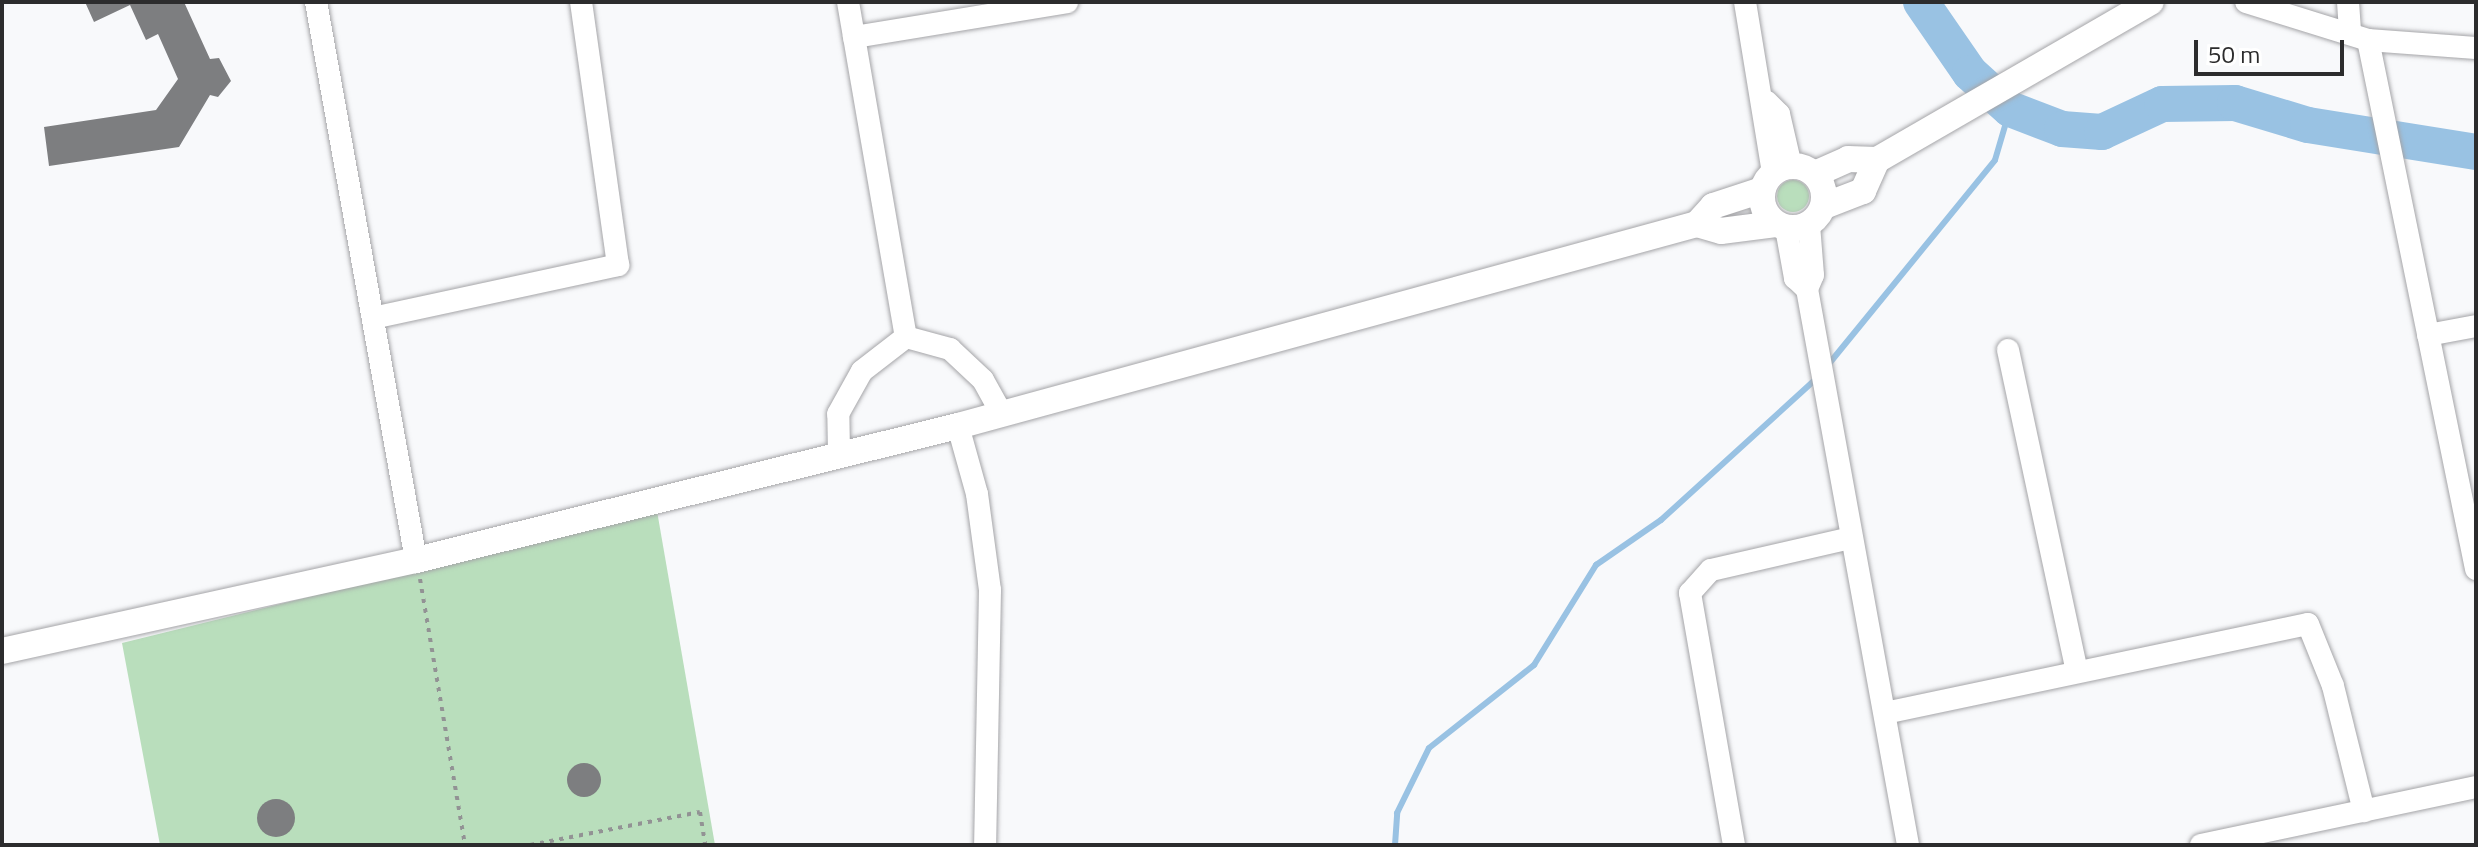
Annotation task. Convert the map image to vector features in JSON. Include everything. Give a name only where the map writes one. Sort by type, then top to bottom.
[{"type":"main road","points":[[1697,224],[1713,206],[1785,176],[1848,159],[1877,160],[1947,123],[2149,3]]},
{"type":"main road","points":[[2,651],[416,560],[958,426],[1697,224],[1721,231],[1799,221],[1863,191],[1877,160]]},
{"type":"main road","points":[[1785,176],[1764,209],[1799,221]]},
{"type":"main road","points":[[1785,176],[1799,221]]},
{"type":"street","points":[[316,2],[416,560]]},
{"type":"street","points":[[373,318],[618,265],[581,2]]},
{"type":"street","points":[[848,2],[906,337]]},
{"type":"street","points":[[854,37],[1067,2]]},
{"type":"street","points":[[1745,2],[1785,176]]},
{"type":"street","points":[[2246,2],[2363,42],[2476,48]]},
{"type":"street","points":[[2348,2],[2363,42],[2428,335],[2467,478],[2476,569]]},
{"type":"street","points":[[1799,221],[1795,278],[1807,289],[1908,845]]},
{"type":"street","points":[[2428,335],[2476,326]]},
{"type":"street","points":[[906,337],[950,349],[983,380],[1002,414]]},
{"type":"street","points":[[839,453],[838,414],[862,371],[906,337]]},
{"type":"street","points":[[2008,350],[2076,668]]},
{"type":"street","points":[[958,426],[977,494],[990,590],[985,845]]},
{"type":"street","points":[[1734,845],[1690,593],[1711,570],[1851,538]]},
{"type":"street","points":[[1885,713],[2076,668],[2308,624],[2333,686],[2364,811]]},
{"type":"street","points":[[2201,845],[2476,787]]},
{"type":"path","points":[[416,560],[465,845]]},
{"type":"path","points":[[530,845],[700,812],[705,845]]},
{"type":"green space","points":[[1793,180],[1804,185],[1809,196],[1804,207],[1793,212],[1782,207],[1777,196],[1782,185]]},
{"type":"green space","points":[[657,511],[715,845],[160,845],[122,643]]},
{"type":"building","points":[[85,2],[184,2],[210,59],[219,58],[231,81],[218,97],[210,95],[179,147],[49,166],[44,127],[156,110],[178,79],[158,34],[146,40],[130,5],[94,22]]},
{"type":"building","points":[[584,763],[596,768],[601,780],[596,792],[584,797],[572,792],[567,780],[572,768]]},
{"type":"building","points":[[276,799],[289,805],[295,818],[289,831],[276,837],[263,831],[257,818],[263,805]]},
{"type":"waterway","points":[[1921,2],[1970,73],[2010,109],[2062,129],[2102,132],[2162,104],[2235,103],[2308,125],[2476,152]]},
{"type":"waterway","points":[[1828,365],[1995,160],[2010,109]]},
{"type":"waterway","points":[[1395,845],[1397,813],[1429,748],[1534,665],[1596,565],[1661,520],[1818,377]]}]
